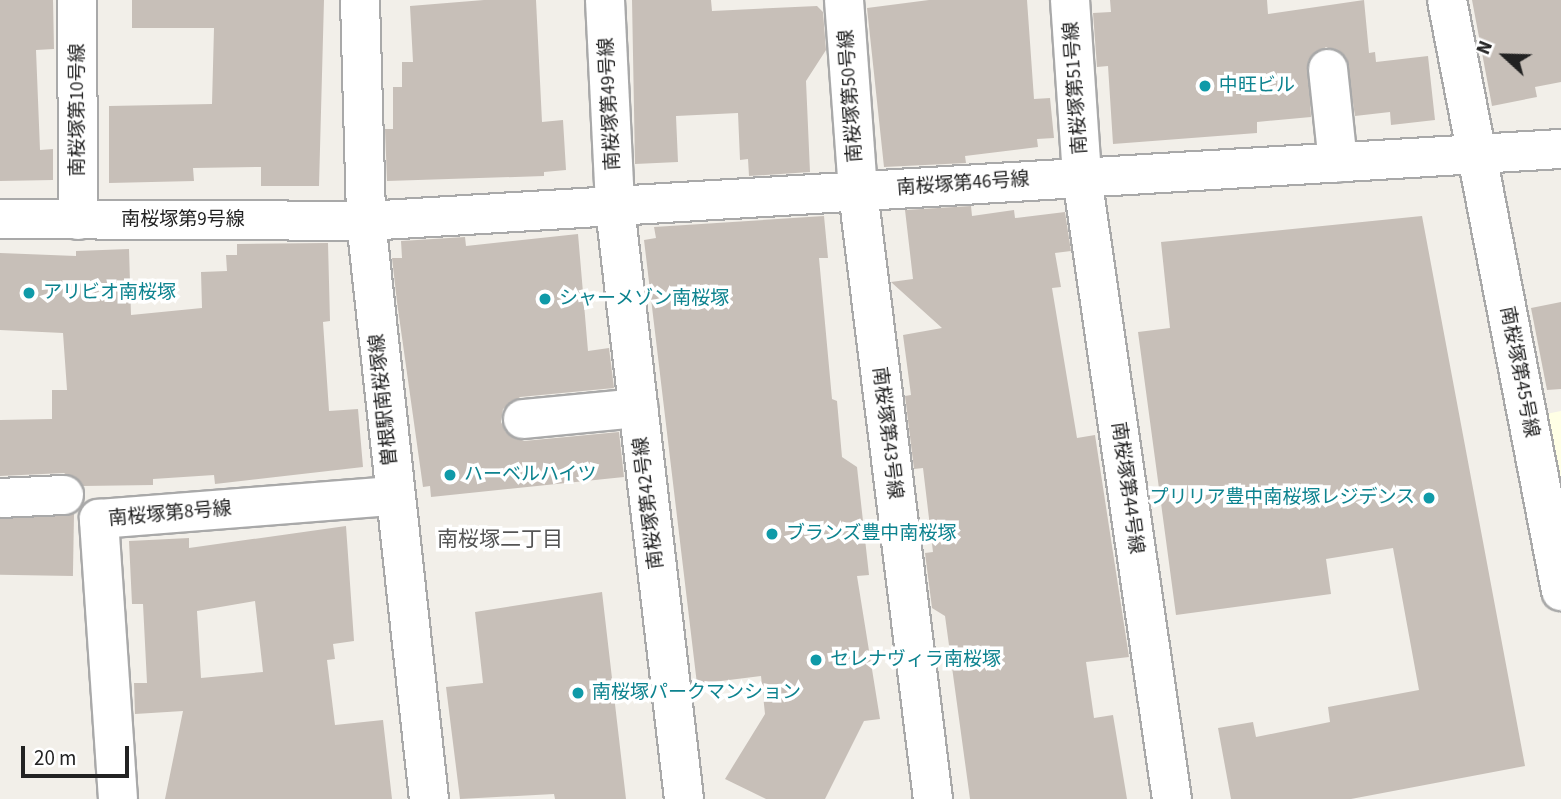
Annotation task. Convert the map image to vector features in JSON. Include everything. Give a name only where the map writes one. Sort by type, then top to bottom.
[{"type":"street","name":"南桜塚第10号線","points":[[78,0],[78,220]]},
{"type":"street","name":"曽根駅南桜塚線","points":[[360,0],[366,221],[393,496],[429,799]]},
{"type":"street","name":"南桜塚第49号線","points":[[605,0],[615,208]]},
{"type":"street","name":"南桜塚第50号線","points":[[844,0],[858,191]]},
{"type":"street","name":"南桜塚第51号線","points":[[1070,0],[1082,177]]},
{"type":"street","name":"南桜塚第45号線","points":[[1447,0],[1561,590]]},
{"type":"street","points":[[1328,69],[1338,162]]},
{"type":"street","name":"南桜塚第46号線","points":[[366,221],[1561,149]]},
{"type":"street","name":"南桜塚第44号線","points":[[1082,177],[1172,799]]},
{"type":"street","name":"南桜塚第43号線","points":[[858,191],[933,799]]},
{"type":"street","name":"南桜塚第42号線","points":[[615,208],[684,799]]},
{"type":"street","name":"南桜塚第9号線","points":[[0,219],[366,221]]},
{"type":"street","points":[[523,419],[638,408]]},
{"type":"street","points":[[0,498],[64,495]]},
{"type":"street","name":"南桜塚第8号線","points":[[118,799],[99,519],[393,496]]},
{"type":"shaded area","points":[[1561,411],[1561,490],[1546,414]]},
{"type":"building","points":[[0,0],[53,0],[54,49],[36,50],[40,150],[53,149],[53,180],[0,181]]},
{"type":"building","points":[[132,0],[324,0],[319,186],[261,186],[261,167],[193,168],[194,181],[109,183],[109,106],[212,104],[214,28],[132,28]]},
{"type":"building","points":[[484,0],[536,0],[542,122],[563,120],[566,170],[544,172],[544,176],[387,181],[385,129],[393,129],[393,87],[402,87],[402,62],[413,62],[410,6]]},
{"type":"building","points":[[632,0],[711,0],[712,11],[817,6],[823,12],[826,50],[806,81],[810,172],[749,176],[748,159],[740,160],[738,113],[676,116],[678,162],[635,164]]},
{"type":"building","points":[[929,0],[1027,0],[1034,99],[1050,98],[1054,138],[1037,139],[1038,147],[965,156],[966,163],[884,167],[867,8]]},
{"type":"building","points":[[1110,0],[1267,0],[1268,14],[1364,0],[1369,53],[1375,52],[1376,62],[1428,56],[1435,120],[1391,125],[1390,112],[1355,116],[1346,57],[1326,47],[1308,61],[1311,117],[1257,122],[1257,133],[1113,144],[1108,66],[1097,67],[1093,13],[1111,12]]},
{"type":"building","points":[[1472,0],[1561,0],[1561,82],[1535,87],[1537,97],[1492,106]]},
{"type":"building","points":[[971,206],[972,216],[1014,210],[1015,218],[1065,212],[1071,251],[1055,253],[1061,287],[1052,288],[1077,438],[1095,435],[1129,657],[1086,662],[1094,718],[1113,715],[1127,799],[970,799],[945,616],[932,608],[925,553],[933,552],[923,468],[914,469],[905,396],[911,395],[903,335],[942,328],[891,282],[913,279],[905,210]]},
{"type":"building","points":[[824,216],[828,258],[819,258],[832,399],[837,401],[842,457],[857,467],[869,575],[857,576],[880,719],[864,721],[825,799],[766,799],[725,779],[765,714],[761,676],[697,684],[644,240],[656,238],[654,227]]},
{"type":"building","points":[[1422,216],[1525,766],[1351,799],[1231,799],[1218,728],[1253,722],[1256,737],[1330,722],[1328,707],[1419,690],[1393,548],[1326,559],[1331,594],[1176,615],[1138,332],[1170,328],[1161,242]]},
{"type":"building","points":[[578,234],[588,351],[609,348],[614,388],[520,397],[503,409],[501,422],[506,432],[524,441],[619,432],[624,477],[431,497],[430,486],[423,487],[397,302],[392,258],[402,258],[401,241],[465,237],[466,246]]},
{"type":"building","points":[[328,243],[330,321],[323,322],[329,411],[358,409],[363,467],[215,484],[214,475],[153,479],[153,485],[83,486],[64,473],[0,476],[0,420],[52,419],[52,390],[67,390],[63,333],[0,330],[0,253],[76,256],[76,251],[129,249],[131,315],[202,308],[201,272],[227,271],[226,255],[237,255],[237,244]]},
{"type":"building","points":[[1561,302],[1561,389],[1547,390],[1531,308]]},
{"type":"building","points":[[0,513],[74,514],[73,576],[0,575]]},
{"type":"building","points":[[346,526],[354,641],[333,644],[335,659],[327,660],[335,725],[383,720],[392,799],[165,799],[183,711],[135,714],[134,683],[147,683],[143,604],[132,604],[129,541],[189,538],[189,548]],"holes":[[[255,601],[263,672],[201,678],[197,611]]]},
{"type":"building","name":"南桜塚パークマンション","points":[[602,592],[626,799],[555,799],[554,794],[460,799],[446,687],[483,683],[475,612]]},
{"type":"place","name":"中旺ビル","points":[[1205,86]]},
{"type":"place","name":"アリビオ南桜塚","points":[[29,293]]},
{"type":"place","name":"シャーメゾン南桜塚","points":[[545,299]]},
{"type":"place","name":"ハーベルハイツ","points":[[450,475]]},
{"type":"place","name":"プリリア豊中南桜塚レジデンス","points":[[1429,498]]},
{"type":"place","name":"ブランズ豊中南桜塚","points":[[772,534]]},
{"type":"place","name":"セレナヴィラ南桜塚","points":[[816,660]]},
{"type":"place","name":"南桜塚パークマンション","points":[[578,693]]},
{"type":"district","name":"南桜塚二丁目","points":[[500,539]]}]
